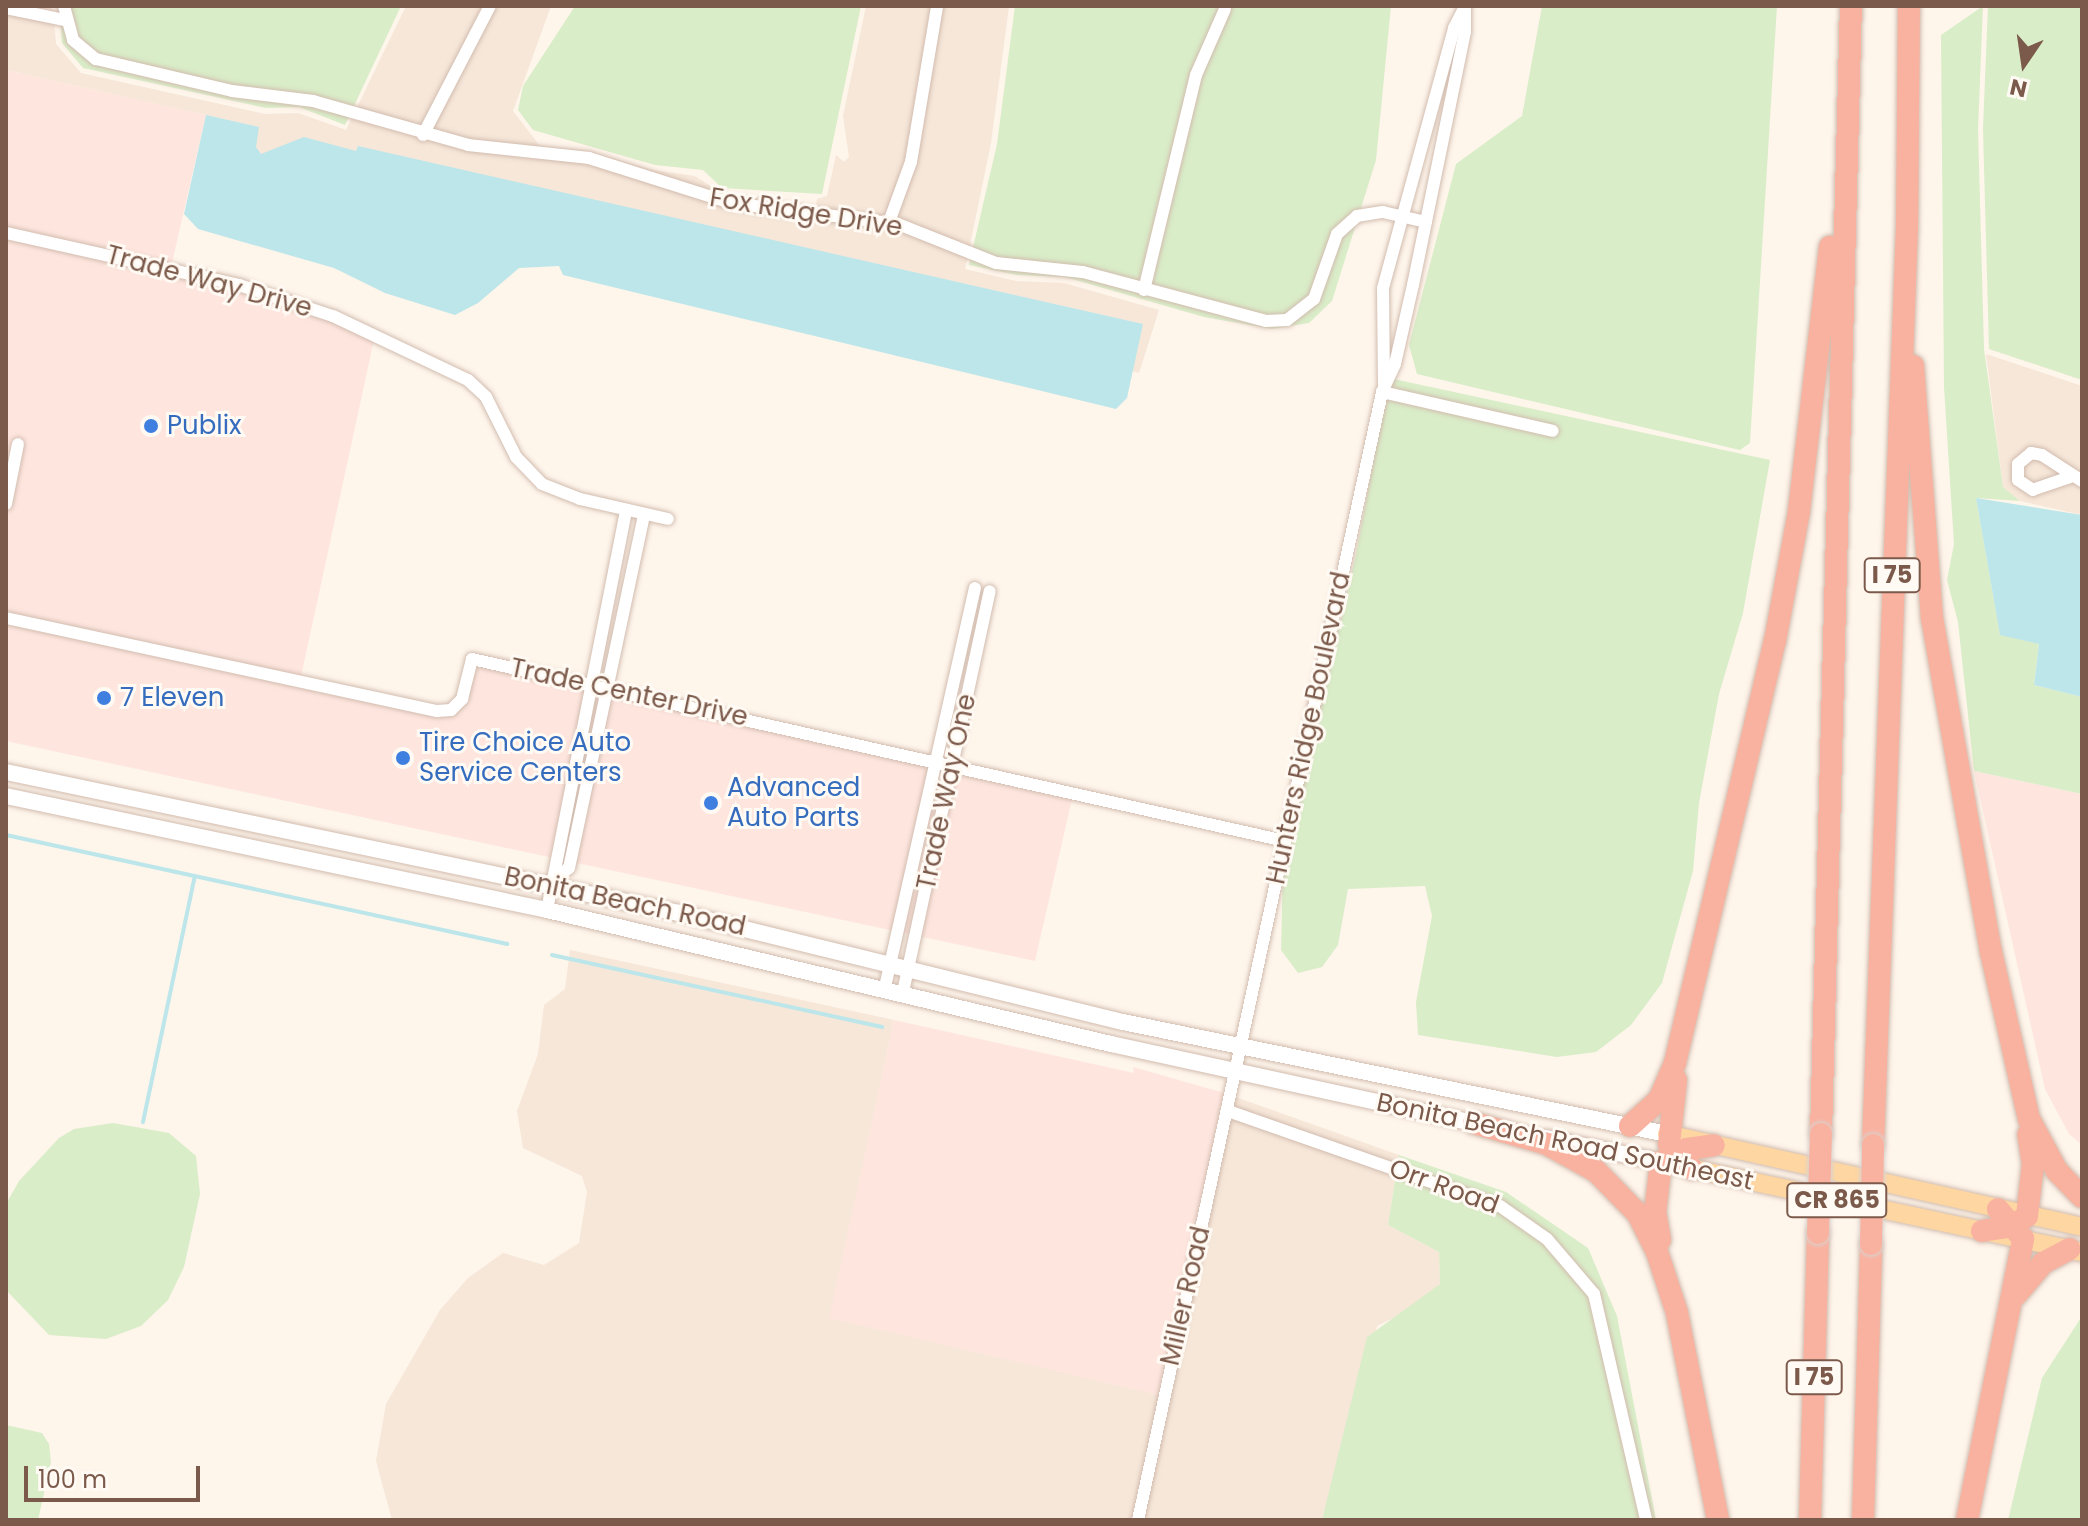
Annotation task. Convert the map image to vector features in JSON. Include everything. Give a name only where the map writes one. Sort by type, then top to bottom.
[{"type":"highway","name":"I 75","points":[[1810,1520],[1851,6]]},
{"type":"highway","name":"I 75","points":[[1863,1520],[1873,1145],[1907,228],[1909,6]]},
{"type":"highway","points":[[1718,1520],[1655,1213],[1667,1150],[1675,1063],[1788,573],[1847,144]]},
{"type":"highway","points":[[1907,228],[1919,483],[1932,618],[1954,759],[2033,1164],[2015,1222],[2015,1296],[1967,1520]]},
{"type":"highway","points":[[1630,1126],[1659,1100],[1675,1063]]},
{"type":"highway","points":[[2021,1095],[2043,1148],[2082,1197]]},
{"type":"highway","points":[[1474,1123],[1547,1144],[1596,1171],[1620,1192],[1652,1239],[1677,1313]]},
{"type":"highway","points":[[1667,1150],[1714,1145]]},
{"type":"highway","points":[[1667,1150],[1692,1169]]},
{"type":"highway","points":[[1982,1231],[2015,1222]]},
{"type":"highway","points":[[2015,1296],[2033,1272],[2075,1251]]},
{"type":"main road","name":"Bonita Beach Road Southeast","points":[[1714,1145],[2015,1222],[2082,1227]]},
{"type":"main road","name":"Bonita Beach Road Southeast","points":[[1692,1169],[1982,1231]]},
{"type":"main road","name":"Bonita Beach Road Southeast","points":[[2015,1222],[2075,1251]]},
{"type":"street","points":[[6,8],[64,20],[64,6]]},
{"type":"street","points":[[423,135],[490,6]]},
{"type":"street","points":[[889,222],[911,162],[937,6]]},
{"type":"street","name":"Hunters Ridge Boulevard","points":[[1236,1072],[1383,388],[1383,288],[1454,28],[1465,6]]},
{"type":"street","name":"Hunters Ridge Boulevard","points":[[1383,388],[1395,364],[1426,222],[1465,32],[1465,6]]},
{"type":"street","points":[[1144,290],[1196,75],[1225,7]]},
{"type":"street","name":"Fox Ridge Drive","points":[[64,20],[73,40],[96,59],[232,91],[313,101],[423,135],[497,150],[589,158],[731,203],[889,222],[996,263],[1067,268],[1266,321],[1287,320],[1314,299],[1331,248],[1346,222],[1370,211],[1426,222]]},
{"type":"street","name":"Trade Way Drive","points":[[6,233],[239,285],[344,321],[468,380],[486,397],[516,457],[542,484],[626,510],[668,519]]},
{"type":"street","points":[[1383,388],[1553,431]]},
{"type":"street","points":[[6,504],[18,444]]},
{"type":"street","points":[[547,910],[555,883],[553,865],[626,510]]},
{"type":"street","points":[[555,883],[569,868],[644,514]]},
{"type":"street","name":"Trade Way One","points":[[885,987],[975,588]]},
{"type":"street","name":"Trade Way One","points":[[903,992],[990,591]]},
{"type":"street","name":"Trade Center Drive","points":[[6,618],[437,711],[451,710],[462,699],[472,659],[609,687],[952,769],[1285,841]]},
{"type":"street","name":"Bonita Beach Road","points":[[6,772],[555,883],[1241,1048]]},
{"type":"street","name":"Bonita Beach Road","points":[[6,796],[547,910],[885,987],[1236,1072]]},
{"type":"street","name":"Bonita Beach Road Southeast","points":[[1241,1048],[1630,1126],[1667,1150]]},
{"type":"street","name":"Bonita Beach Road Southeast","points":[[1236,1072],[1474,1123],[1667,1150]]},
{"type":"street","name":"Miller Road","points":[[1138,1520],[1236,1072]]},
{"type":"street","name":"Orr Road","points":[[1228,1111],[1500,1206],[1547,1239],[1594,1294],[1646,1520]]},
{"type":"shaded area","points":[[6,6],[53,6],[56,44],[81,73],[265,114],[298,113],[346,130],[406,6],[551,6],[513,111],[540,146],[587,151],[653,170],[695,176],[721,193],[763,196],[815,209],[817,199],[827,196],[836,155],[844,162],[849,157],[843,116],[866,6],[1009,6],[991,143],[965,269],[1016,281],[1064,283],[1159,310],[1139,373],[1132,371],[1142,324],[358,147],[357,152],[297,143],[261,155],[255,147],[258,127],[6,70]]},
{"type":"shaded area","points":[[6,70],[206,115],[171,267],[375,335],[300,681],[449,707],[460,699],[467,677],[482,666],[1072,799],[1035,961],[6,741]]},
{"type":"shaded area","points":[[1986,354],[2082,386],[2082,515],[2020,501],[2003,487]]},
{"type":"shaded area","points":[[1974,771],[2082,794],[2082,1145],[2069,1134],[2045,1089]]},
{"type":"shaded area","points":[[570,950],[894,1020],[830,1318],[1224,1093],[1399,1155],[1388,1225],[1439,1252],[1440,1284],[1415,1307],[1377,1326],[1322,1520],[392,1520],[376,1461],[386,1404],[440,1310],[468,1278],[503,1253],[544,1265],[579,1243],[587,1192],[582,1176],[523,1148],[517,1111],[538,1054],[544,1005],[565,989]]},
{"type":"shaded area","points":[[894,1020],[1134,1073],[1133,1067],[1224,1093],[1162,1396],[829,1318]]},
{"type":"green space","points":[[59,6],[401,6],[345,125],[299,107],[266,108],[83,68],[62,43]]},
{"type":"green space","points":[[575,6],[861,6],[822,194],[722,188],[703,170],[655,165],[533,130],[518,110],[523,86]]},
{"type":"green space","points":[[1015,6],[1391,6],[1376,160],[1332,301],[1309,323],[1272,329],[1204,317],[1065,277],[1017,275],[969,265],[997,144]]},
{"type":"green space","points":[[1542,6],[1777,6],[1750,443],[1740,450],[1417,374],[1409,345],[1456,164],[1522,116]]},
{"type":"green space","points":[[1983,6],[1978,129],[1984,349],[2003,487],[2020,501],[1976,498],[2000,634],[2039,644],[2034,685],[2082,697],[2082,794],[1974,771],[1958,622],[1947,580],[1954,544],[1944,387],[1941,35]]},
{"type":"green space","points":[[1988,6],[2082,6],[2082,380],[1989,349],[1983,129]]},
{"type":"green space","points":[[1389,378],[1770,460],[1743,613],[1719,694],[1699,803],[1693,871],[1662,983],[1631,1025],[1596,1052],[1557,1057],[1418,1035],[1416,1002],[1432,916],[1425,886],[1348,889],[1338,945],[1322,967],[1298,973],[1281,950],[1283,865],[1356,554]]},
{"type":"green space","points":[[113,1123],[169,1133],[196,1156],[200,1194],[184,1267],[168,1300],[141,1326],[106,1339],[49,1335],[6,1290],[6,1204],[19,1181],[59,1138],[74,1129]]},
{"type":"green space","points":[[1399,1155],[1506,1192],[1588,1248],[1617,1316],[1656,1520],[1322,1520],[1367,1337],[1440,1284],[1439,1252],[1388,1225]]},
{"type":"green space","points":[[2082,1316],[2082,1520],[2008,1520],[2042,1378]]},
{"type":"green space","points":[[6,1425],[42,1433],[49,1444],[51,1462],[38,1520],[6,1520]]},
{"type":"water","points":[[206,115],[259,127],[256,147],[261,154],[304,137],[356,151],[358,146],[1143,324],[1127,398],[1116,409],[563,275],[559,266],[519,268],[478,303],[455,315],[385,293],[334,268],[198,229],[184,214]]},
{"type":"water","points":[[1976,498],[2082,515],[2082,697],[2034,685],[2039,644],[2000,635]]},
{"type":"waterway","points":[[6,835],[507,944]]},
{"type":"waterway","points":[[143,1122],[195,876]]},
{"type":"waterway","points":[[552,955],[882,1027]]},
{"type":"place","name":"Publix","points":[[151,426]]},
{"type":"place","name":"7 Eleven","points":[[104,698]]},
{"type":"place","name":"Tire Choice Auto Service Centers","points":[[403,758]]},
{"type":"place","name":"Advanced Auto Parts","points":[[711,803]]}]
